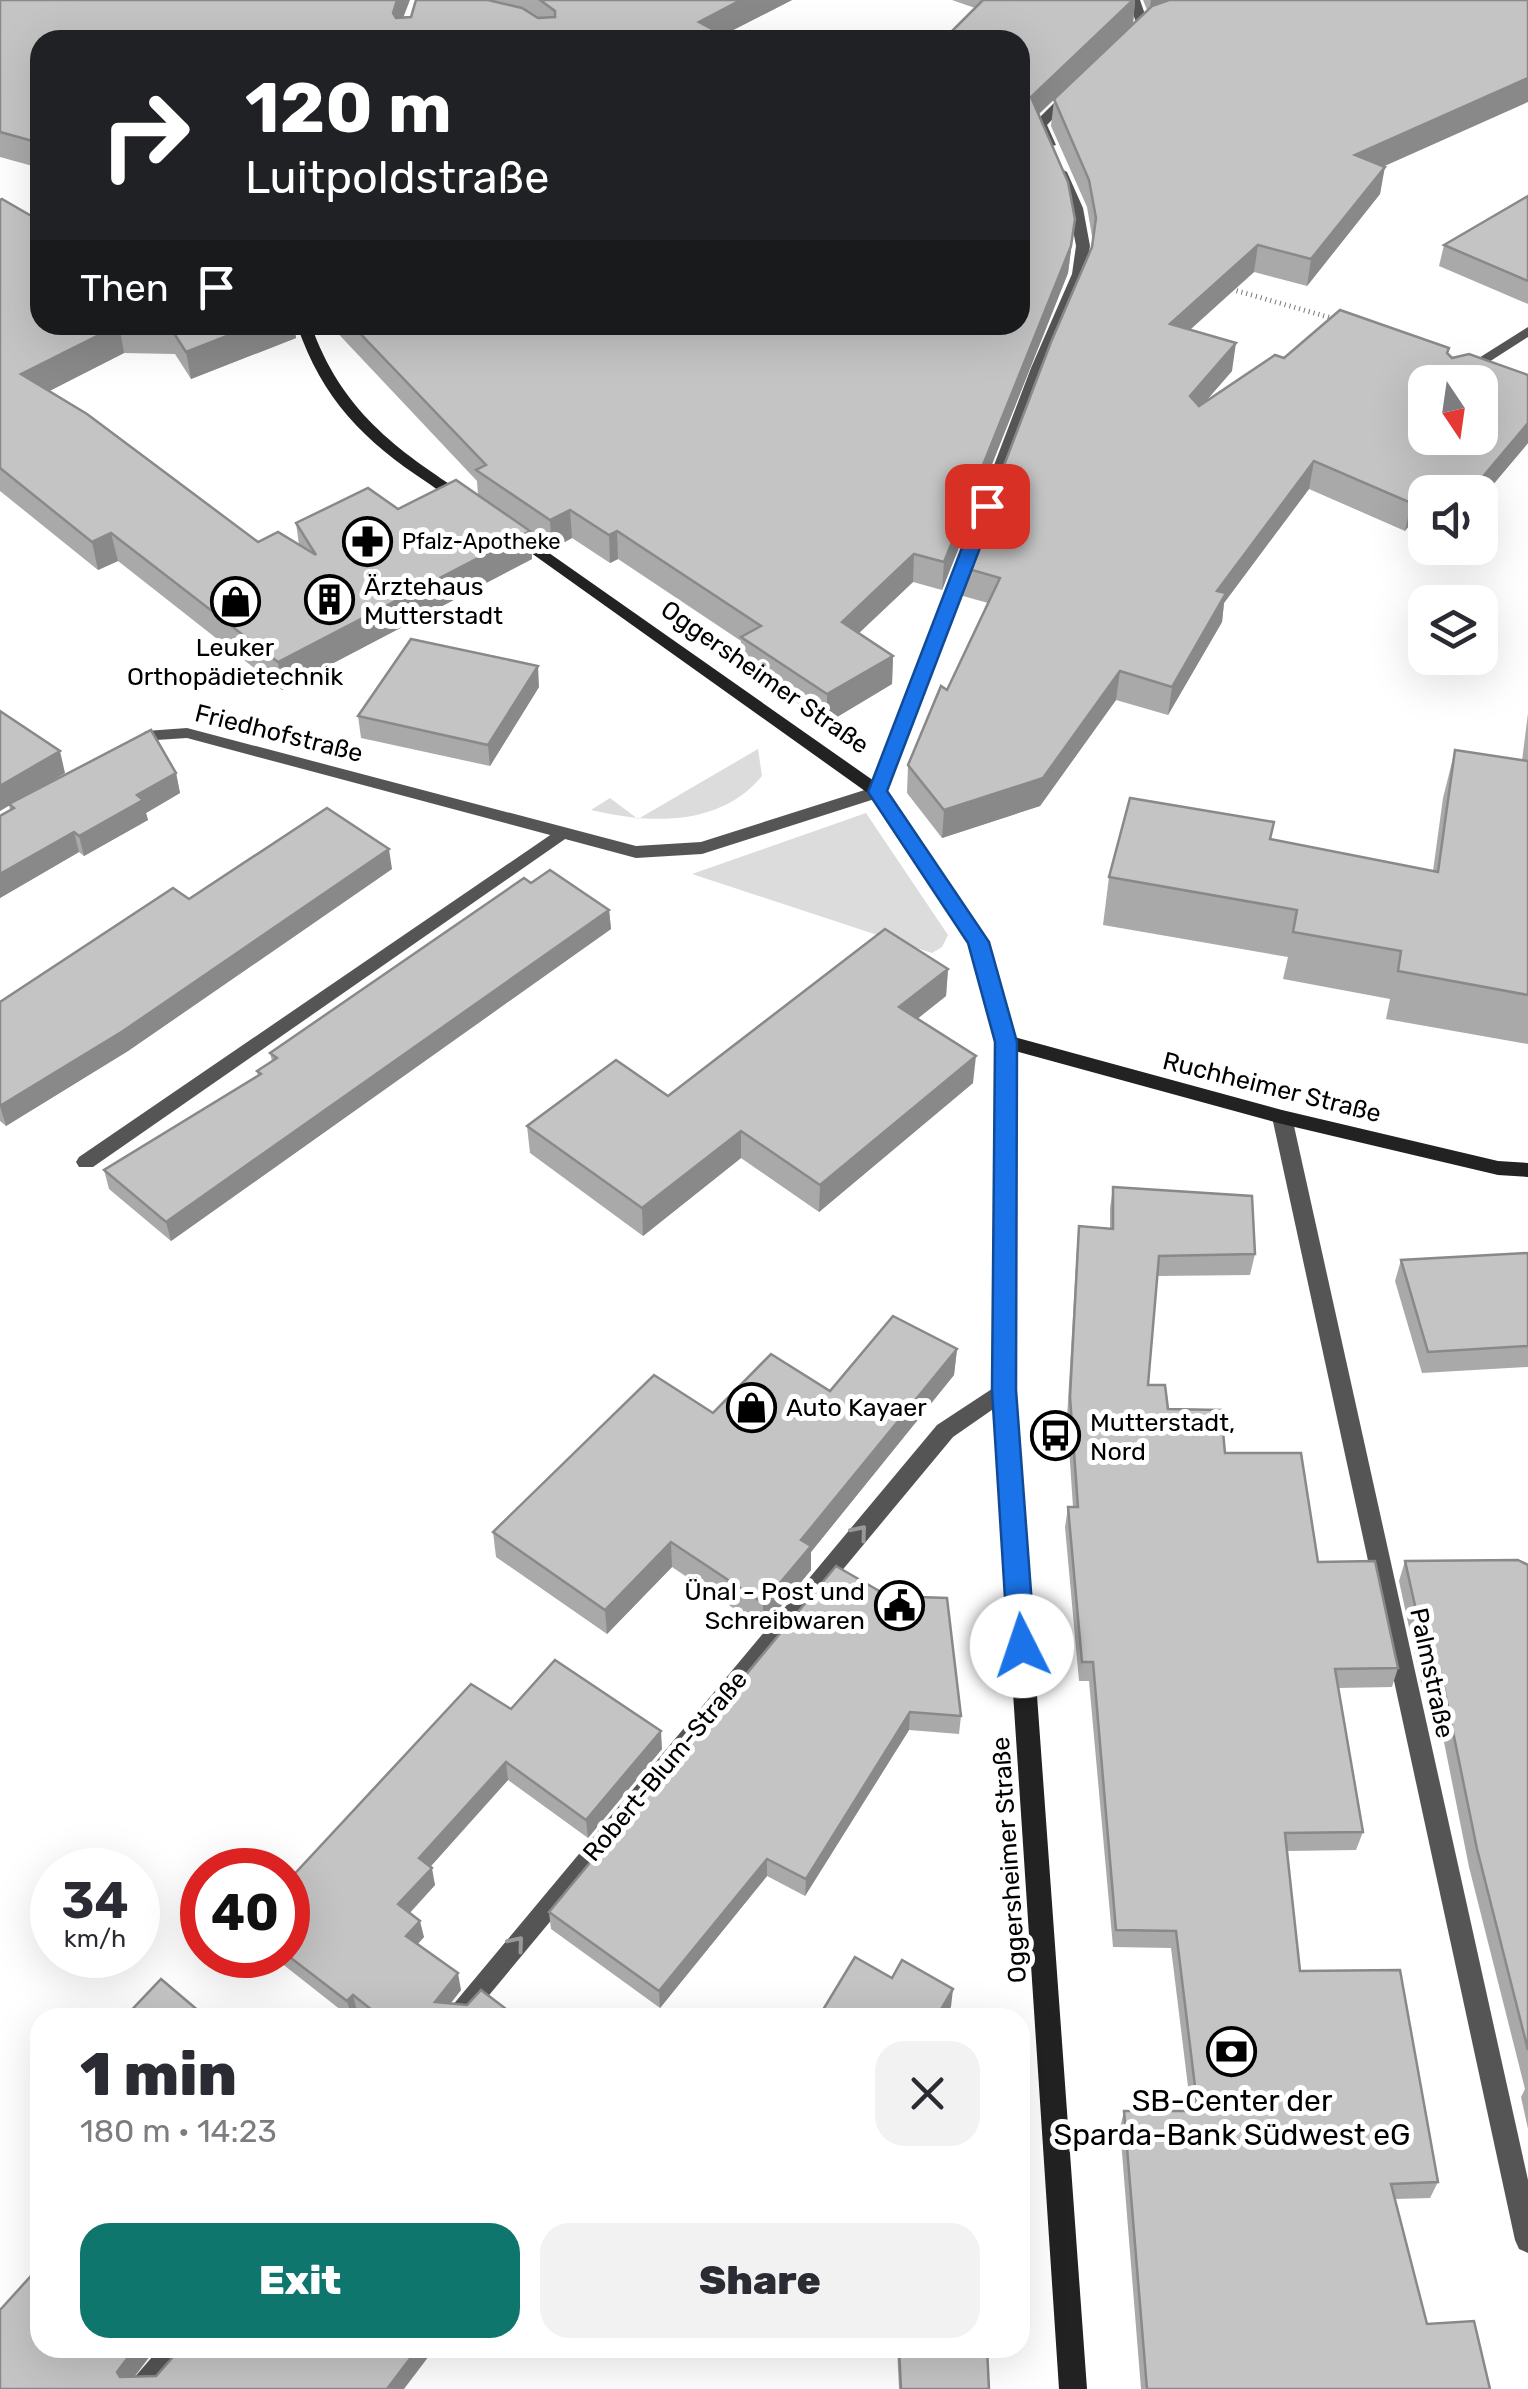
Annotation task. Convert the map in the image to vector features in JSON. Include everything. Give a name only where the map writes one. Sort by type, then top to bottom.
[{"type":"main road","points":[[307,335],[348,415],[408,464],[486,513]]},
{"type":"main road","name":"Oggersheimer Straße","points":[[501,524],[878,792],[978,942],[1006,1042],[1004,1390],[1073,2389]]},
{"type":"main road","name":"Ruchheimer Straße","points":[[1006,1042],[1282,1117],[1498,1168],[1528,1170]]},
{"type":"street","points":[[1134,0],[1143,26]]},
{"type":"street","points":[[1117,50],[1143,26],[1162,19]]},
{"type":"street","points":[[1030,128],[1040,124],[1078,87]]},
{"type":"street","points":[[878,792],[1038,368],[1080,274],[1083,246],[1076,208],[1040,124]]},
{"type":"street","points":[[1473,365],[1528,331]]},
{"type":"street","name":"Friedhofstraße","points":[[110,760],[152,735],[187,733],[636,852],[702,848],[878,792]]},
{"type":"street","points":[[86,1162],[562,833]]},
{"type":"street","name":"Palmstraße","points":[[1282,1117],[1528,2240]]},
{"type":"street","name":"Robert-Blum-Straße","points":[[462,2008],[945,1431],[1004,1390]]},
{"type":"street","points":[[144,2389],[170,2358]]},
{"type":"path","points":[[1210,282],[1344,322]]},
{"type":"shaded area","points":[[758,749],[762,776],[726,805],[682,817],[640,818]]},
{"type":"shaded area","points":[[610,798],[636,818],[613,815],[591,810]]},
{"type":"shaded area","points":[[866,813],[948,935],[942,947],[932,953],[692,874]]},
{"type":"building","points":[[0,0],[397,0],[393,13],[396,18],[411,17],[416,0],[488,0],[522,8],[538,18],[555,17],[555,11],[540,0],[741,0],[699,22],[714,30],[30,30],[30,140],[0,132]]},
{"type":"building","points":[[983,0],[1133,0],[1031,97],[1068,182],[1075,219],[1071,246],[944,562],[914,554],[842,622],[893,656],[827,694],[741,637],[761,626],[617,531],[609,535],[570,510],[550,520],[476,470],[486,465],[362,335],[1030,335],[1030,30],[953,30]]},
{"type":"building","points":[[1169,0],[1528,0],[1528,78],[1355,155],[1385,167],[1311,259],[1258,245],[1170,324],[1236,343],[1190,396],[1199,406],[1275,355],[1284,358],[1340,310],[1449,348],[1447,353],[1452,358],[1469,354],[1528,375],[1528,423],[1484,475],[1408,475],[1408,502],[1314,461],[1217,591],[1226,593],[1172,687],[1120,671],[1043,778],[944,810],[908,765],[941,686],[947,690],[1000,578],[965,568],[1051,342],[1092,247],[1096,218],[1089,180],[1054,99],[1152,6]]},
{"type":"building","points":[[1528,196],[1528,281],[1444,245]]},
{"type":"building","points":[[0,200],[30,215],[30,335],[99,335],[21,374],[87,414],[258,542],[278,532],[316,555],[296,523],[368,488],[398,509],[456,480],[530,531],[278,662],[111,533],[92,542],[0,468]]},
{"type":"building","points":[[175,335],[229,335],[186,352]]},
{"type":"building","points":[[411,639],[538,666],[488,745],[358,716]]},
{"type":"building","points":[[0,711],[60,751],[0,786]]},
{"type":"building","points":[[151,730],[176,773],[137,795],[143,800],[79,836],[74,832],[0,874],[0,816],[14,808],[9,804]]},
{"type":"building","points":[[1455,750],[1528,761],[1528,995],[1398,971],[1401,951],[1293,932],[1297,910],[1109,877],[1130,798],[1274,822],[1270,839],[1438,872]]},
{"type":"building","points":[[327,808],[389,849],[123,1031],[0,1106],[0,1002],[173,888],[189,899]]},
{"type":"building","points":[[550,870],[609,910],[166,1222],[104,1170],[261,1074],[257,1071],[277,1058],[270,1053],[524,878],[531,883]]},
{"type":"building","points":[[885,929],[948,969],[899,1007],[976,1056],[820,1185],[741,1131],[642,1208],[527,1126],[616,1060],[668,1096]]},
{"type":"building","points":[[1113,1187],[1252,1196],[1255,1254],[1159,1256],[1148,1385],[1165,1385],[1168,1409],[1221,1410],[1225,1453],[1301,1453],[1318,1562],[1375,1561],[1398,1668],[1335,1669],[1363,1832],[1285,1833],[1300,1971],[1400,1970],[1438,2182],[1391,2184],[1427,2324],[1474,2321],[1490,2389],[1147,2389],[1124,2111],[1198,2111],[1176,1931],[1116,1930],[1093,1662],[1082,1662],[1068,1507],[1078,1507],[1070,1397],[1079,1226],[1113,1229]]},
{"type":"building","points":[[1528,1253],[1528,1346],[1428,1352],[1401,1260]]},
{"type":"building","points":[[893,1316],[957,1349],[801,1540],[811,1546],[763,1603],[671,1542],[605,1610],[493,1532],[654,1375],[713,1413],[771,1354],[830,1391]]},
{"type":"building","points":[[1518,1560],[1528,1565],[1528,2050],[1477,1849],[1440,1668],[1429,1668],[1405,1561]]},
{"type":"building","points":[[836,1566],[888,1596],[947,1598],[961,1716],[910,1712],[806,1879],[767,1859],[659,1991],[549,1912]]},
{"type":"building","points":[[555,1660],[661,1731],[586,1820],[506,1762],[419,1858],[432,1868],[398,1904],[420,1921],[406,1936],[458,1973],[435,2002],[467,2005],[481,1990],[505,2008],[369,2008],[353,1995],[347,2001],[310,1973],[310,1857],[471,1684],[511,1709]]},
{"type":"building","points":[[855,1957],[892,1978],[902,1960],[953,1989],[942,2008],[824,2008]]},
{"type":"building","points":[[161,1979],[195,2008],[133,2008]]},
{"type":"building","points":[[30,2277],[30,2358],[128,2358],[117,2372],[120,2377],[156,2376],[172,2358],[410,2358],[387,2389],[0,2389],[0,2310]]},
{"type":"building","points":[[899,2358],[987,2358],[989,2389],[901,2389]]},
{"type":"place","name":"Pfalz-Apotheke","points":[[367,541]]},
{"type":"place","name":"Ärztehaus Mutterstadt","points":[[329,600]]},
{"type":"place","name":"Leuker Orthopädietechnik","points":[[235,601]]},
{"type":"place","name":"Auto Kayaer","points":[[751,1407]]},
{"type":"place","name":"Mutterstadt, Nord","points":[[1055,1436]]},
{"type":"place","name":"Ünal - Post und Schreibwaren","points":[[900,1605]]},
{"type":"place","name":"SB-Center der Sparda-Bank Südwest eG","points":[[1232,2052]]},
{"type":"route","points":[[987,506],[878,792],[978,942],[1006,1042],[1004,1390],[1022,1646]]}]
